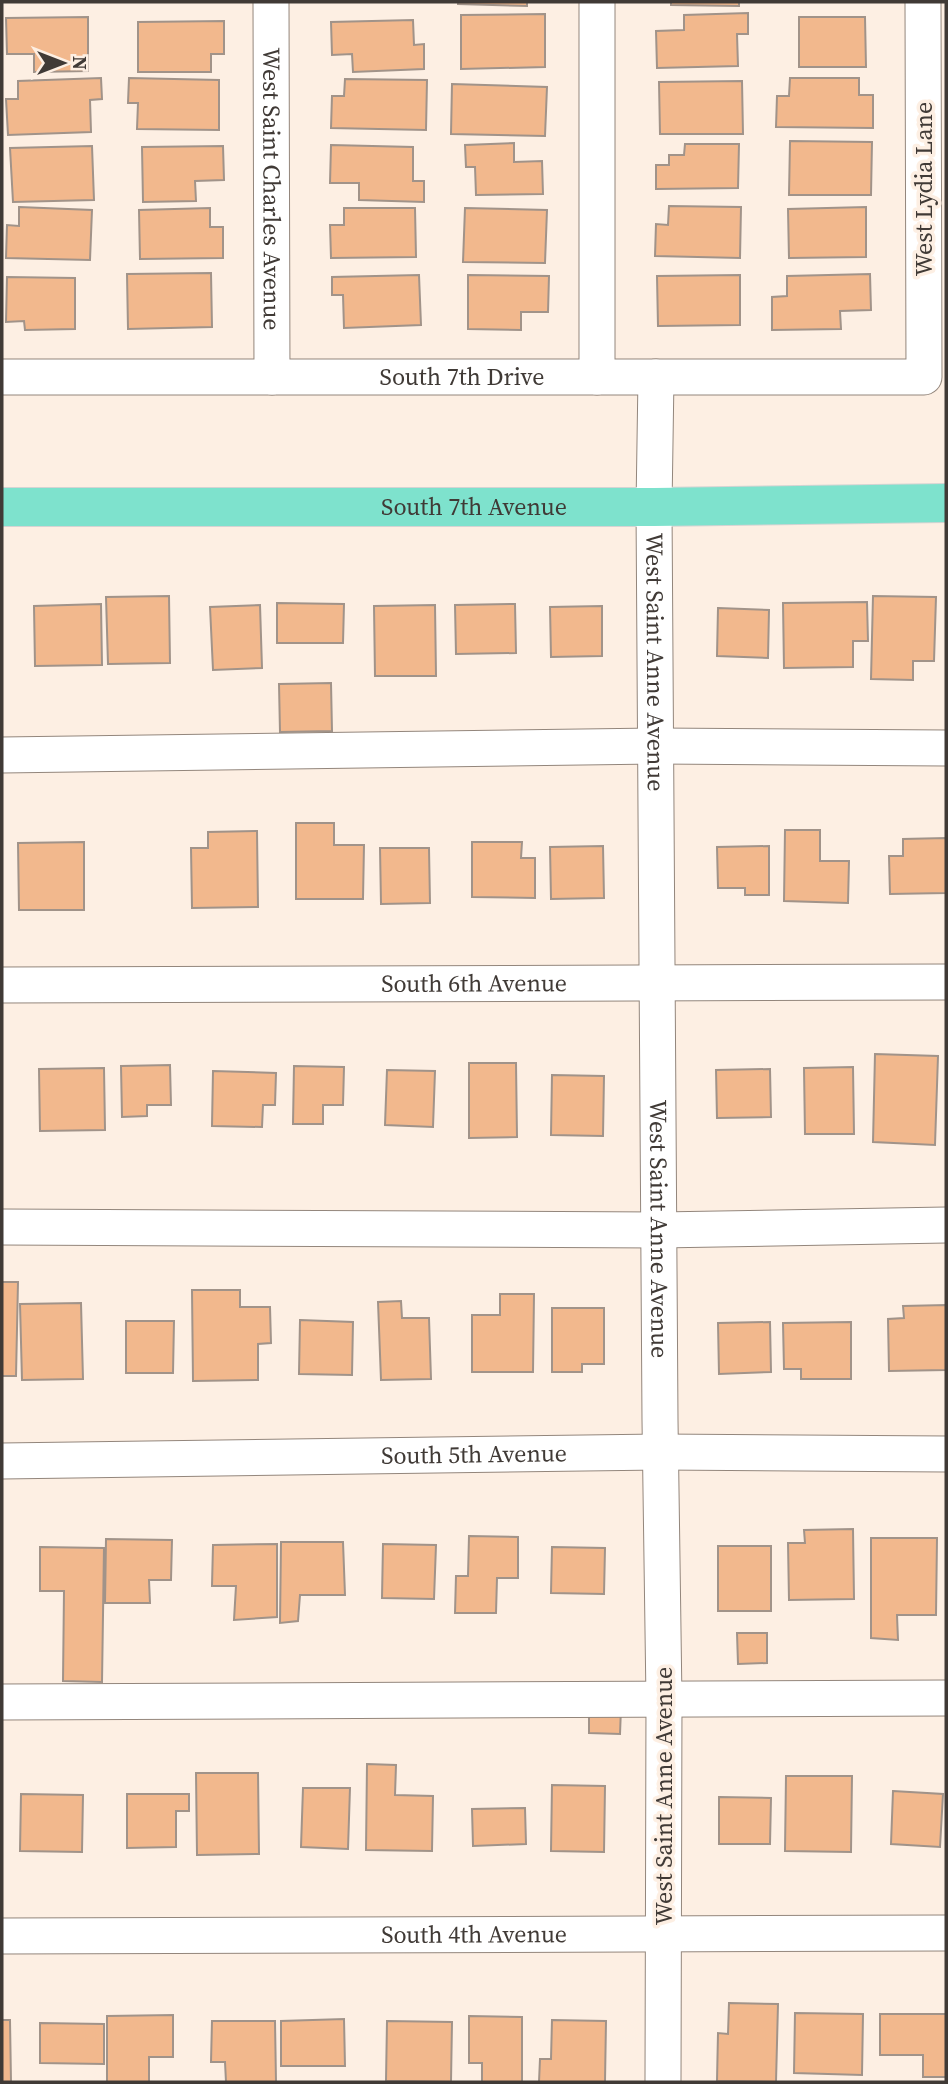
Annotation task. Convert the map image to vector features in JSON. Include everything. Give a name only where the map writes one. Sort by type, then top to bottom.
[{"type":"main road","name":"South 7th Avenue","points":[[2,507],[654,507],[946,503]]},
{"type":"street","name":"West Saint Charles Avenue","points":[[271,2],[272,377]]},
{"type":"street","points":[[597,2],[597,377]]},
{"type":"street","name":"West Lydia Lane","points":[[923,2],[924,377]]},
{"type":"street","name":"South 7th Drive","points":[[2,377],[924,377]]},
{"type":"street","name":"West Saint Anne Avenue","points":[[656,377],[654,507],[665,1934],[663,2082]]},
{"type":"street","points":[[2,755],[656,746],[946,748]]},
{"type":"street","name":"South 6th Avenue","points":[[2,985],[946,982]]},
{"type":"street","points":[[2,1227],[659,1230],[946,1225]]},
{"type":"street","name":"South 5th Avenue","points":[[2,1461],[660,1452],[946,1454]]},
{"type":"street","points":[[2,1702],[946,1698]]},
{"type":"street","name":"South 4th Avenue","points":[[2,1936],[946,1933]]},
{"type":"building","points":[[527,2],[527,6],[458,4]]},
{"type":"building","points":[[671,2],[739,2],[739,6],[671,5]]},
{"type":"building","points":[[748,13],[748,34],[737,34],[738,66],[657,68],[656,31],[684,30],[684,15]]},
{"type":"building","points":[[545,14],[545,67],[461,69],[461,15]]},
{"type":"building","points":[[88,17],[88,71],[34,72],[34,54],[7,54],[6,18]]},
{"type":"building","points":[[799,17],[865,17],[866,67],[799,67]]},
{"type":"building","points":[[413,20],[414,45],[424,44],[424,69],[353,72],[352,54],[332,55],[331,22]]},
{"type":"building","points":[[224,21],[224,54],[211,54],[211,72],[138,72],[138,22]]},
{"type":"building","points":[[101,78],[102,99],[90,100],[91,132],[8,135],[6,99],[18,99],[18,81]]},
{"type":"building","points":[[129,78],[219,80],[219,130],[137,129],[138,103],[128,103]]},
{"type":"building","points":[[790,78],[859,78],[859,95],[873,95],[873,128],[776,127],[777,96],[789,96]]},
{"type":"building","points":[[345,79],[427,80],[426,130],[331,128],[332,96],[344,96]]},
{"type":"building","points":[[742,81],[743,134],[660,134],[659,82]]},
{"type":"building","points":[[452,84],[547,87],[545,136],[451,134]]},
{"type":"building","points":[[790,141],[872,142],[871,195],[789,195]]},
{"type":"building","points":[[514,143],[514,162],[542,161],[543,194],[476,195],[475,167],[466,167],[465,145]]},
{"type":"building","points":[[685,144],[739,144],[738,188],[656,189],[656,165],[669,165],[669,155],[684,155]]},
{"type":"building","points":[[331,145],[413,147],[413,181],[424,181],[424,202],[359,200],[359,183],[330,183]]},
{"type":"building","points":[[92,146],[94,200],[13,202],[10,148]]},
{"type":"building","points":[[223,146],[224,180],[195,181],[196,201],[143,202],[142,147]]},
{"type":"building","points":[[669,206],[741,207],[740,258],[655,256],[656,224],[668,225]]},
{"type":"building","points":[[19,207],[92,210],[90,260],[6,258],[7,225],[19,226]]},
{"type":"building","points":[[866,207],[866,257],[789,258],[788,209]]},
{"type":"building","points":[[210,208],[210,227],[223,227],[223,258],[140,259],[139,210]]},
{"type":"building","points":[[344,208],[415,208],[416,257],[331,258],[330,225],[344,225]]},
{"type":"building","points":[[465,208],[547,210],[545,263],[463,262]]},
{"type":"building","points":[[211,273],[212,327],[128,329],[127,274]]},
{"type":"building","points":[[870,274],[871,310],[840,311],[841,329],[772,330],[772,297],[787,296],[787,276]]},
{"type":"building","points":[[419,275],[421,325],[344,328],[343,295],[332,295],[332,277]]},
{"type":"building","points":[[468,275],[549,276],[548,312],[521,312],[521,330],[468,329]]},
{"type":"building","points":[[740,275],[740,325],[658,326],[657,276]]},
{"type":"building","points":[[7,277],[75,278],[75,329],[25,330],[24,321],[6,322]]},
{"type":"building","points":[[169,596],[170,663],[108,664],[106,597]]},
{"type":"building","points":[[873,596],[936,597],[934,661],[913,661],[913,680],[871,679]]},
{"type":"building","points":[[867,602],[868,641],[853,641],[853,667],[784,668],[783,603]]},
{"type":"building","points":[[277,603],[344,604],[343,643],[277,643]]},
{"type":"building","points":[[101,604],[102,665],[35,666],[34,606]]},
{"type":"building","points":[[515,604],[516,653],[456,654],[455,605]]},
{"type":"building","points":[[260,605],[262,668],[213,670],[210,607]]},
{"type":"building","points":[[435,605],[436,676],[375,676],[374,606]]},
{"type":"building","points":[[602,606],[602,656],[551,657],[550,607]]},
{"type":"building","points":[[718,608],[769,610],[768,658],[717,656]]},
{"type":"building","points":[[331,683],[332,731],[280,732],[279,684]]},
{"type":"building","points":[[296,823],[334,823],[334,845],[364,845],[363,899],[296,899]]},
{"type":"building","points":[[785,830],[820,830],[820,861],[849,861],[848,903],[784,901]]},
{"type":"building","points":[[257,831],[258,907],[192,908],[191,848],[208,848],[208,832]]},
{"type":"building","points":[[946,838],[946,893],[890,894],[889,856],[903,856],[903,839]]},
{"type":"building","points":[[84,842],[84,910],[19,910],[18,843]]},
{"type":"building","points":[[472,842],[522,842],[521,858],[535,858],[535,898],[472,897]]},
{"type":"building","points":[[603,846],[604,898],[551,899],[550,847]]},
{"type":"building","points":[[769,846],[769,895],[745,895],[745,888],[718,888],[717,847]]},
{"type":"building","points":[[380,848],[429,848],[430,903],[381,904]]},
{"type":"building","points":[[875,1054],[938,1056],[935,1145],[873,1142]]},
{"type":"building","points":[[469,1063],[516,1063],[517,1137],[469,1138]]},
{"type":"building","points":[[170,1065],[171,1105],[147,1105],[147,1116],[122,1117],[121,1066]]},
{"type":"building","points":[[294,1066],[344,1067],[343,1105],[323,1105],[323,1124],[293,1124]]},
{"type":"building","points":[[853,1067],[854,1134],[805,1134],[804,1068]]},
{"type":"building","points":[[104,1068],[105,1130],[40,1131],[39,1069]]},
{"type":"building","points":[[770,1069],[771,1117],[717,1118],[716,1070]]},
{"type":"building","points":[[387,1070],[435,1071],[433,1127],[385,1125]]},
{"type":"building","points":[[213,1071],[276,1073],[275,1105],[263,1105],[262,1127],[212,1126]]},
{"type":"building","points":[[552,1075],[604,1076],[603,1136],[551,1135]]},
{"type":"building","points":[[2,1282],[18,1282],[16,1376],[2,1376]]},
{"type":"building","points":[[192,1290],[240,1290],[240,1307],[270,1307],[271,1343],[258,1344],[258,1380],[193,1381]]},
{"type":"building","points":[[500,1294],[534,1294],[533,1372],[472,1372],[472,1315],[500,1315]]},
{"type":"building","points":[[401,1301],[402,1318],[429,1318],[431,1379],[381,1380],[378,1302]]},
{"type":"building","points":[[81,1303],[83,1379],[22,1380],[20,1304]]},
{"type":"building","points":[[946,1305],[946,1370],[889,1371],[888,1319],[904,1318],[903,1306]]},
{"type":"building","points":[[552,1308],[604,1308],[604,1364],[582,1364],[582,1372],[552,1372]]},
{"type":"building","points":[[300,1320],[353,1322],[352,1375],[299,1374]]},
{"type":"building","points":[[126,1321],[174,1321],[173,1373],[126,1373]]},
{"type":"building","points":[[770,1322],[771,1372],[719,1374],[718,1323]]},
{"type":"building","points":[[851,1322],[851,1379],[801,1379],[801,1369],[784,1369],[783,1323]]},
{"type":"building","points":[[853,1529],[854,1599],[789,1600],[788,1543],[805,1543],[804,1530]]},
{"type":"building","points":[[469,1536],[518,1537],[518,1578],[497,1578],[496,1613],[455,1613],[456,1576],[468,1576]]},
{"type":"building","points":[[871,1538],[937,1538],[936,1615],[897,1615],[898,1640],[871,1638]]},
{"type":"building","points":[[106,1539],[172,1540],[171,1580],[149,1580],[150,1603],[105,1603]]},
{"type":"building","points":[[281,1542],[343,1542],[345,1595],[300,1595],[298,1621],[280,1623]]},
{"type":"building","points":[[277,1544],[277,1617],[234,1620],[236,1586],[212,1586],[213,1545]]},
{"type":"building","points":[[383,1544],[436,1545],[434,1599],[382,1598]]},
{"type":"building","points":[[718,1546],[771,1546],[771,1611],[718,1611]]},
{"type":"building","points":[[40,1547],[104,1548],[102,1682],[63,1681],[64,1591],[40,1591]]},
{"type":"building","points":[[552,1547],[605,1548],[604,1594],[551,1593]]},
{"type":"building","points":[[737,1633],[767,1633],[767,1663],[738,1664]]},
{"type":"building","points":[[589,1707],[621,1708],[620,1734],[589,1733]]},
{"type":"building","points":[[367,1764],[396,1765],[395,1795],[433,1796],[432,1851],[366,1850]]},
{"type":"building","points":[[196,1773],[258,1773],[259,1854],[197,1855]]},
{"type":"building","points":[[786,1776],[852,1776],[851,1852],[785,1851]]},
{"type":"building","points":[[552,1785],[605,1786],[604,1852],[551,1851]]},
{"type":"building","points":[[303,1788],[350,1788],[348,1849],[301,1847]]},
{"type":"building","points":[[893,1791],[943,1794],[940,1847],[891,1844]]},
{"type":"building","points":[[21,1794],[83,1795],[82,1852],[20,1851]]},
{"type":"building","points":[[127,1794],[189,1794],[189,1811],[176,1811],[176,1847],[127,1848]]},
{"type":"building","points":[[719,1797],[771,1798],[770,1844],[719,1844]]},
{"type":"building","points":[[525,1808],[526,1844],[473,1846],[472,1809]]},
{"type":"building","points":[[729,2003],[778,2004],[776,2082],[717,2081],[718,2033],[728,2034]]},
{"type":"building","points":[[795,2013],[863,2014],[862,2075],[794,2073]]},
{"type":"building","points":[[880,2014],[946,2014],[946,2077],[923,2077],[923,2055],[880,2055]]},
{"type":"building","points":[[173,2015],[173,2057],[149,2057],[149,2082],[107,2082],[107,2016]]},
{"type":"building","points":[[469,2016],[522,2017],[522,2082],[482,2082],[482,2063],[469,2063]]},
{"type":"building","points":[[344,2019],[345,2066],[281,2066],[281,2021]]},
{"type":"building","points":[[2,2020],[10,2020],[11,2082],[2,2082]]},
{"type":"building","points":[[552,2020],[606,2021],[605,2082],[539,2082],[540,2059],[551,2059]]},
{"type":"building","points":[[212,2021],[275,2021],[276,2082],[226,2082],[225,2062],[211,2062]]},
{"type":"building","points":[[387,2021],[452,2022],[451,2082],[386,2081]]},
{"type":"building","points":[[40,2023],[104,2024],[104,2064],[40,2063]]}]
